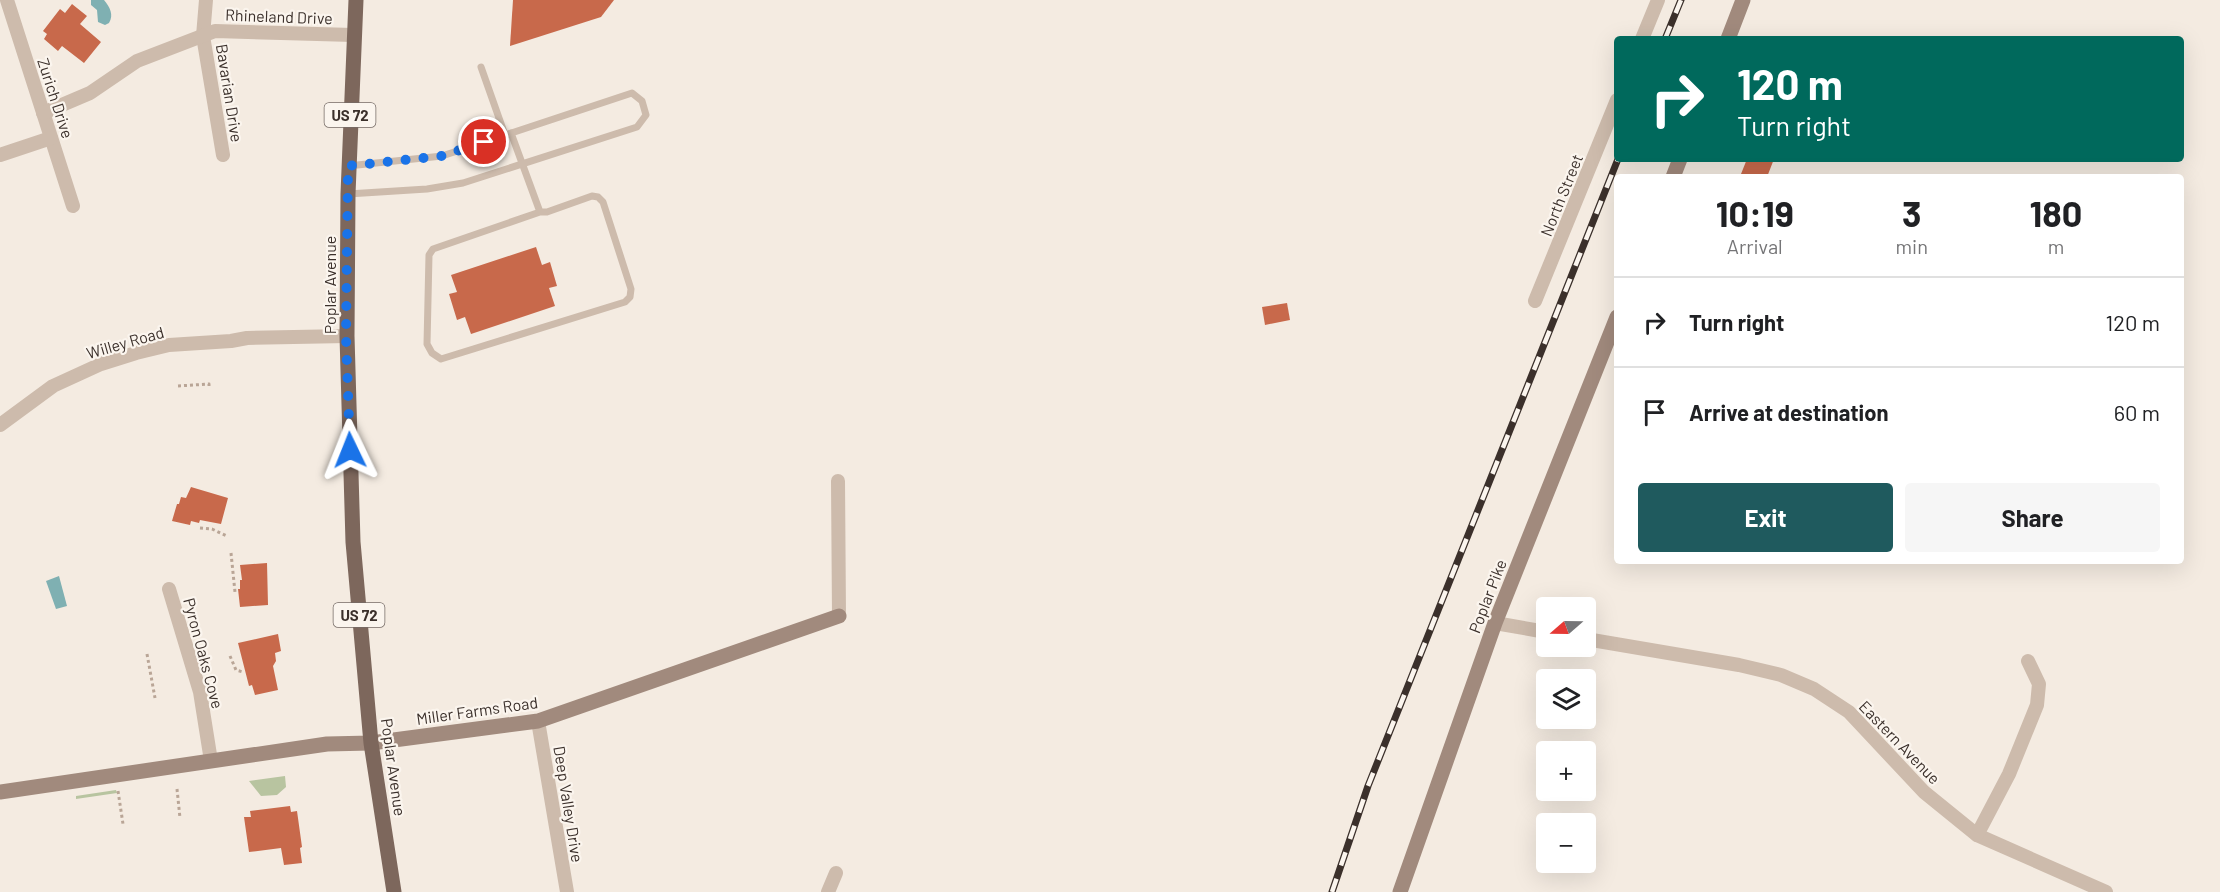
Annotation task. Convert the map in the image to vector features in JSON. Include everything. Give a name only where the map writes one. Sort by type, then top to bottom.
[{"type":"main road","name":"Poplar Avenue","points":[[356,0],[348,166],[346,336],[353,542],[371,743],[394,892]]},
{"type":"street","name":"Zurich Drive","points":[[7,0],[73,206]]},
{"type":"street","name":"Bavarian Drive","points":[[206,0],[203,36],[223,155]]},
{"type":"street","points":[[1643,36],[1658,0]]},
{"type":"street","points":[[1729,36],[1743,0]]},
{"type":"street","name":"Rhineland Drive","points":[[43,113],[90,93],[137,62],[215,31],[353,35]]},
{"type":"street","name":"North Street","points":[[1535,301],[1614,107]]},
{"type":"street","points":[[0,155],[51,138]]},
{"type":"street","name":"Poplar Pike","points":[[1400,892],[1495,624],[1614,325]]},
{"type":"street","name":"Willey Road","points":[[0,426],[53,387],[101,364],[136,353],[169,345],[247,338],[346,336]]},
{"type":"street","points":[[838,481],[838,615]]},
{"type":"street","name":"Pyron Oaks Cove","points":[[169,589],[200,692],[211,761]]},
{"type":"street","name":"Miller Farms Road","points":[[0,792],[327,744],[371,743],[538,721],[838,615]]},
{"type":"street","points":[[1495,624],[1536,630]]},
{"type":"street","name":"Eastern Avenue","points":[[1596,641],[1739,665],[1781,675],[1814,689],[1849,712],[1924,792],[1977,835],[2106,892]]},
{"type":"street","points":[[1977,835],[2009,774],[2037,705],[2039,684],[2028,661]]},
{"type":"street","name":"Deep Valley Drive","points":[[538,721],[567,892]]},
{"type":"street","points":[[828,892],[836,873]]},
{"type":"lane","points":[[481,67],[540,212]]},
{"type":"lane","points":[[348,166],[442,156],[632,93],[642,100],[646,115],[638,127],[463,183],[427,189],[348,194]]},
{"type":"lane","points":[[592,196],[598,197],[603,202],[628,278],[631,289],[630,297],[625,302],[441,359],[432,353],[428,344],[428,299],[429,255],[433,249],[540,212],[547,212],[592,196]]},
{"type":"path","points":[[178,386],[209,384],[209,389]]},
{"type":"path","points":[[200,528],[212,529],[227,536]]},
{"type":"path","points":[[231,553],[235,592]]},
{"type":"path","points":[[147,654],[155,698]]},
{"type":"path","points":[[230,657],[236,670],[243,672]]},
{"type":"path","points":[[177,789],[180,818]]},
{"type":"path","points":[[118,791],[123,824]]},
{"type":"green space","points":[[285,776],[286,787],[277,795],[261,796],[249,781]]},
{"type":"green space","points":[[116,790],[117,793],[76,799],[76,796]]},
{"type":"water","points":[[91,0],[104,0],[110,8],[109,23],[105,25],[98,22],[97,10],[91,5]]},
{"type":"water","points":[[59,576],[67,606],[56,609],[46,581]]},
{"type":"building","points":[[513,0],[614,0],[601,17],[510,46]]},
{"type":"building","points":[[72,4],[87,16],[80,24],[101,42],[84,63],[62,46],[58,51],[44,39],[47,34],[43,31],[60,9],[65,13]]},
{"type":"building","points":[[1746,162],[1773,162],[1768,174],[1741,174]]},
{"type":"building","points":[[536,247],[542,265],[550,262],[557,286],[549,288],[555,306],[471,334],[465,317],[457,320],[449,294],[457,292],[451,275]]},
{"type":"building","points":[[1287,303],[1290,320],[1265,325],[1262,307]]},
{"type":"building","points":[[191,487],[228,498],[221,524],[200,520],[199,523],[191,521],[190,525],[172,521],[177,504],[181,497],[186,498]]},
{"type":"building","points":[[267,563],[268,605],[240,607],[238,589],[240,589],[240,580],[242,580],[240,565]]},
{"type":"building","points":[[278,634],[281,651],[275,653],[276,661],[273,666],[278,690],[255,695],[252,685],[249,686],[238,643]]},
{"type":"building","points":[[290,806],[291,812],[297,811],[302,863],[284,865],[281,848],[249,852],[244,817],[251,817],[250,811]]},
{"type":"railway","points":[[1666,36],[1681,0]]},
{"type":"railway","points":[[1332,892],[1368,786],[1617,162]]},
{"type":"route","points":[[350,450],[346,336],[348,166],[442,156],[484,142]]}]
